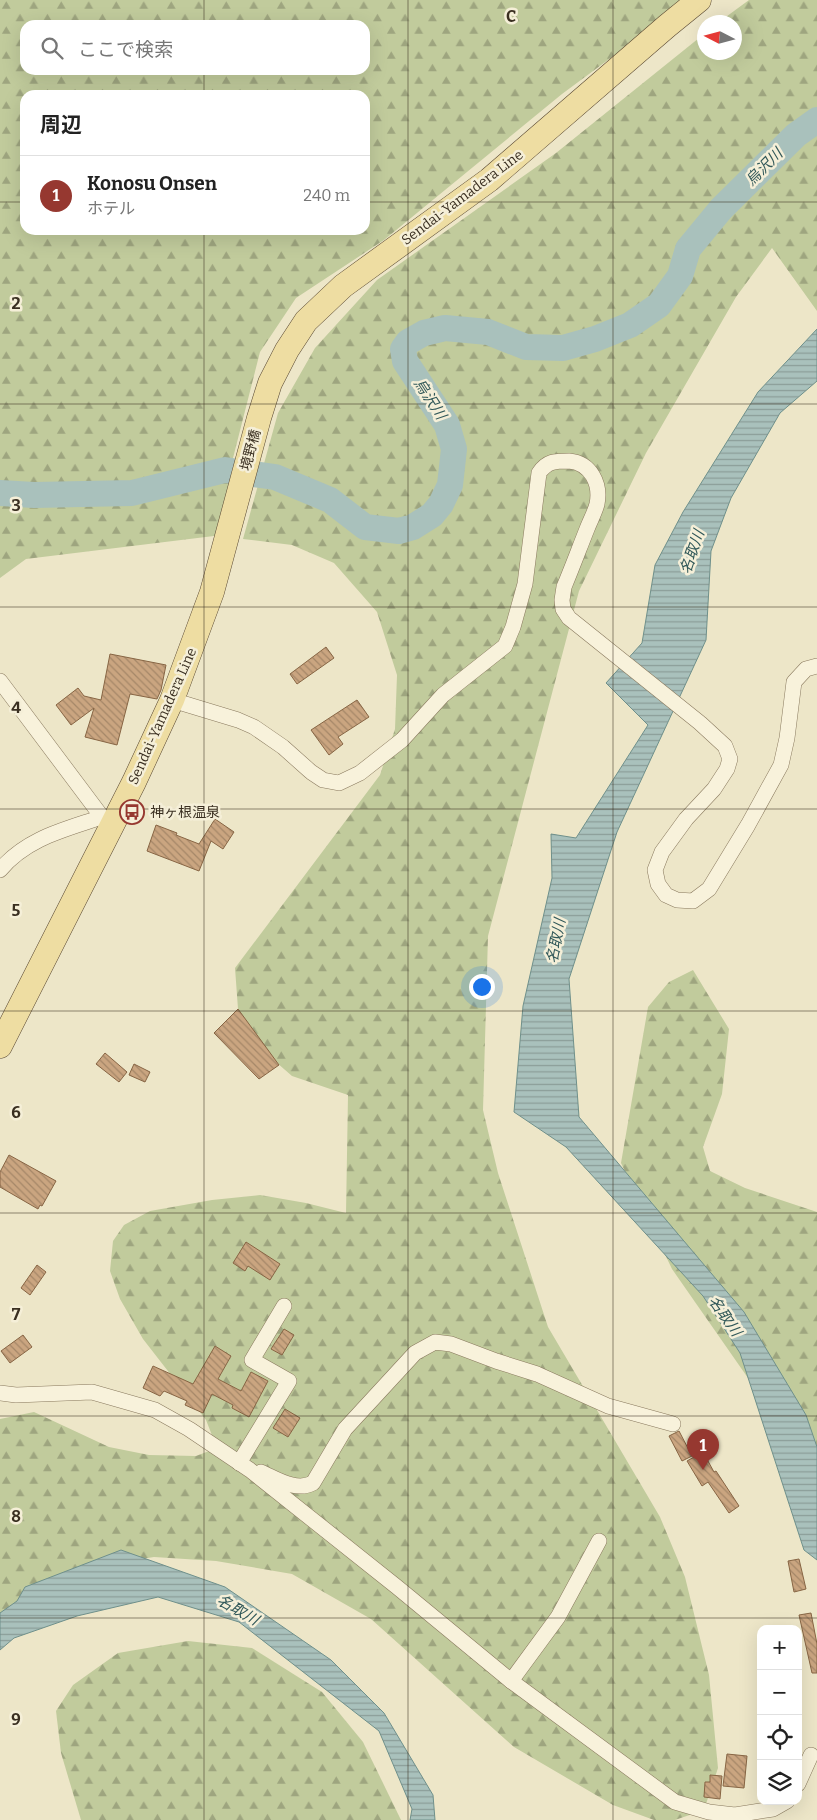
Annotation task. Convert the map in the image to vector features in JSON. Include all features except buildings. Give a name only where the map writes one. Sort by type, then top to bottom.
[{"type":"main road","name":"Sendai-Yamadera Line","points":[[259,418],[270,384],[287,350],[306,321],[343,286],[489,180],[699,0]]},
{"type":"main road","name":"境野橋","points":[[241,483],[259,418]]},
{"type":"main road","name":"Sendai-Yamadera Line","points":[[0,1046],[107,819],[134,782],[172,700],[212,592],[241,483]]},
{"type":"street","points":[[172,700],[238,720],[254,727],[283,747],[323,780],[339,783],[360,773],[402,740],[443,695],[505,646],[513,627],[525,584],[539,473],[545,465],[554,461],[572,462],[585,466],[593,474],[597,487],[597,504],[564,588],[563,609],[569,618],[599,643],[700,723],[725,746],[730,759],[728,769],[714,789],[686,819],[662,852],[655,870],[658,884],[666,895],[677,900],[693,901],[709,889],[743,833],[781,764],[787,738],[794,682],[806,669],[817,666]]},
{"type":"street","points":[[0,681],[7,701],[107,819],[38,840],[24,847],[0,870]]},
{"type":"street","points":[[245,1467],[289,1381],[252,1360],[284,1306]]},
{"type":"street","points":[[245,1467],[262,1472],[291,1485],[306,1486],[313,1483],[346,1429],[415,1353],[435,1342],[451,1344],[537,1374],[608,1406],[673,1424]]},
{"type":"street","points":[[0,1393],[16,1395],[92,1392],[155,1410],[189,1429],[245,1467],[397,1587],[511,1681],[675,1802],[700,1810],[734,1815],[773,1809],[780,1805]]},
{"type":"street","points":[[511,1681],[558,1617],[600,1541]]},
{"type":"street","points":[[802,1775],[811,1756]]},
{"type":"green space","points":[[0,0],[689,0],[562,94],[384,240],[296,298],[260,352],[232,462],[222,535],[26,559],[0,578]]},
{"type":"green space","points":[[749,0],[817,0],[817,311],[772,248],[736,297],[646,453],[579,591],[488,936],[483,1110],[498,1173],[548,1327],[660,1517],[685,1577],[709,1675],[718,1768],[704,1810],[675,1820],[654,1820],[613,1805],[514,1747],[371,1619],[292,1574],[216,1561],[154,1557],[104,1565],[0,1624],[0,1419],[34,1412],[109,1447],[149,1455],[196,1456],[217,1448],[206,1420],[143,1339],[120,1299],[110,1271],[113,1241],[124,1225],[150,1211],[212,1200],[260,1195],[306,1203],[346,1213],[348,1095],[292,1076],[261,1049],[238,1009],[235,968],[380,775],[395,729],[397,675],[377,612],[334,563],[292,545],[243,539],[278,413],[315,348],[377,280],[556,153],[697,40],[697,60],[742,60],[742,15],[729,15]]},
{"type":"green space","points":[[693,970],[729,1029],[722,1094],[703,1147],[710,1171],[745,1188],[817,1212],[817,1477],[672,1269],[621,1163],[648,1007],[669,982]]},
{"type":"green space","points":[[188,1641],[252,1648],[322,1692],[363,1742],[401,1820],[81,1820],[61,1753],[56,1711],[73,1685],[118,1653]]},
{"type":"water","name":"名取川","points":[[817,329],[817,381],[780,413],[731,498],[711,551],[706,640],[617,832],[569,979],[579,1117],[744,1312],[806,1415],[817,1447],[817,1560],[804,1550],[740,1353],[703,1296],[566,1147],[514,1112],[523,1006],[552,878],[551,834],[576,838],[648,725],[606,683],[642,643],[655,565],[683,512],[758,392]]},
{"type":"water","name":"名取川","points":[[121,1550],[225,1587],[331,1660],[384,1713],[433,1795],[435,1820],[410,1820],[412,1809],[379,1731],[239,1622],[158,1597],[77,1616],[14,1638],[0,1650],[0,1613],[17,1601],[25,1587]]},
{"type":"waterway","name":"烏沢川","points":[[0,493],[34,495],[132,493],[225,470],[275,477],[330,500],[365,527],[399,531],[413,527],[432,515],[441,504],[450,485],[454,449],[447,425],[405,361],[403,349],[408,342],[424,333],[445,328],[488,332],[526,347],[563,348],[595,339],[630,325],[659,305],[680,276],[688,249],[721,209],[796,135],[817,120]]},
{"type":"place","name":"神ヶ根温泉","points":[[132,812]]},
{"type":"place","name":"Konosu Onsen","points":[[703,1470]]}]
